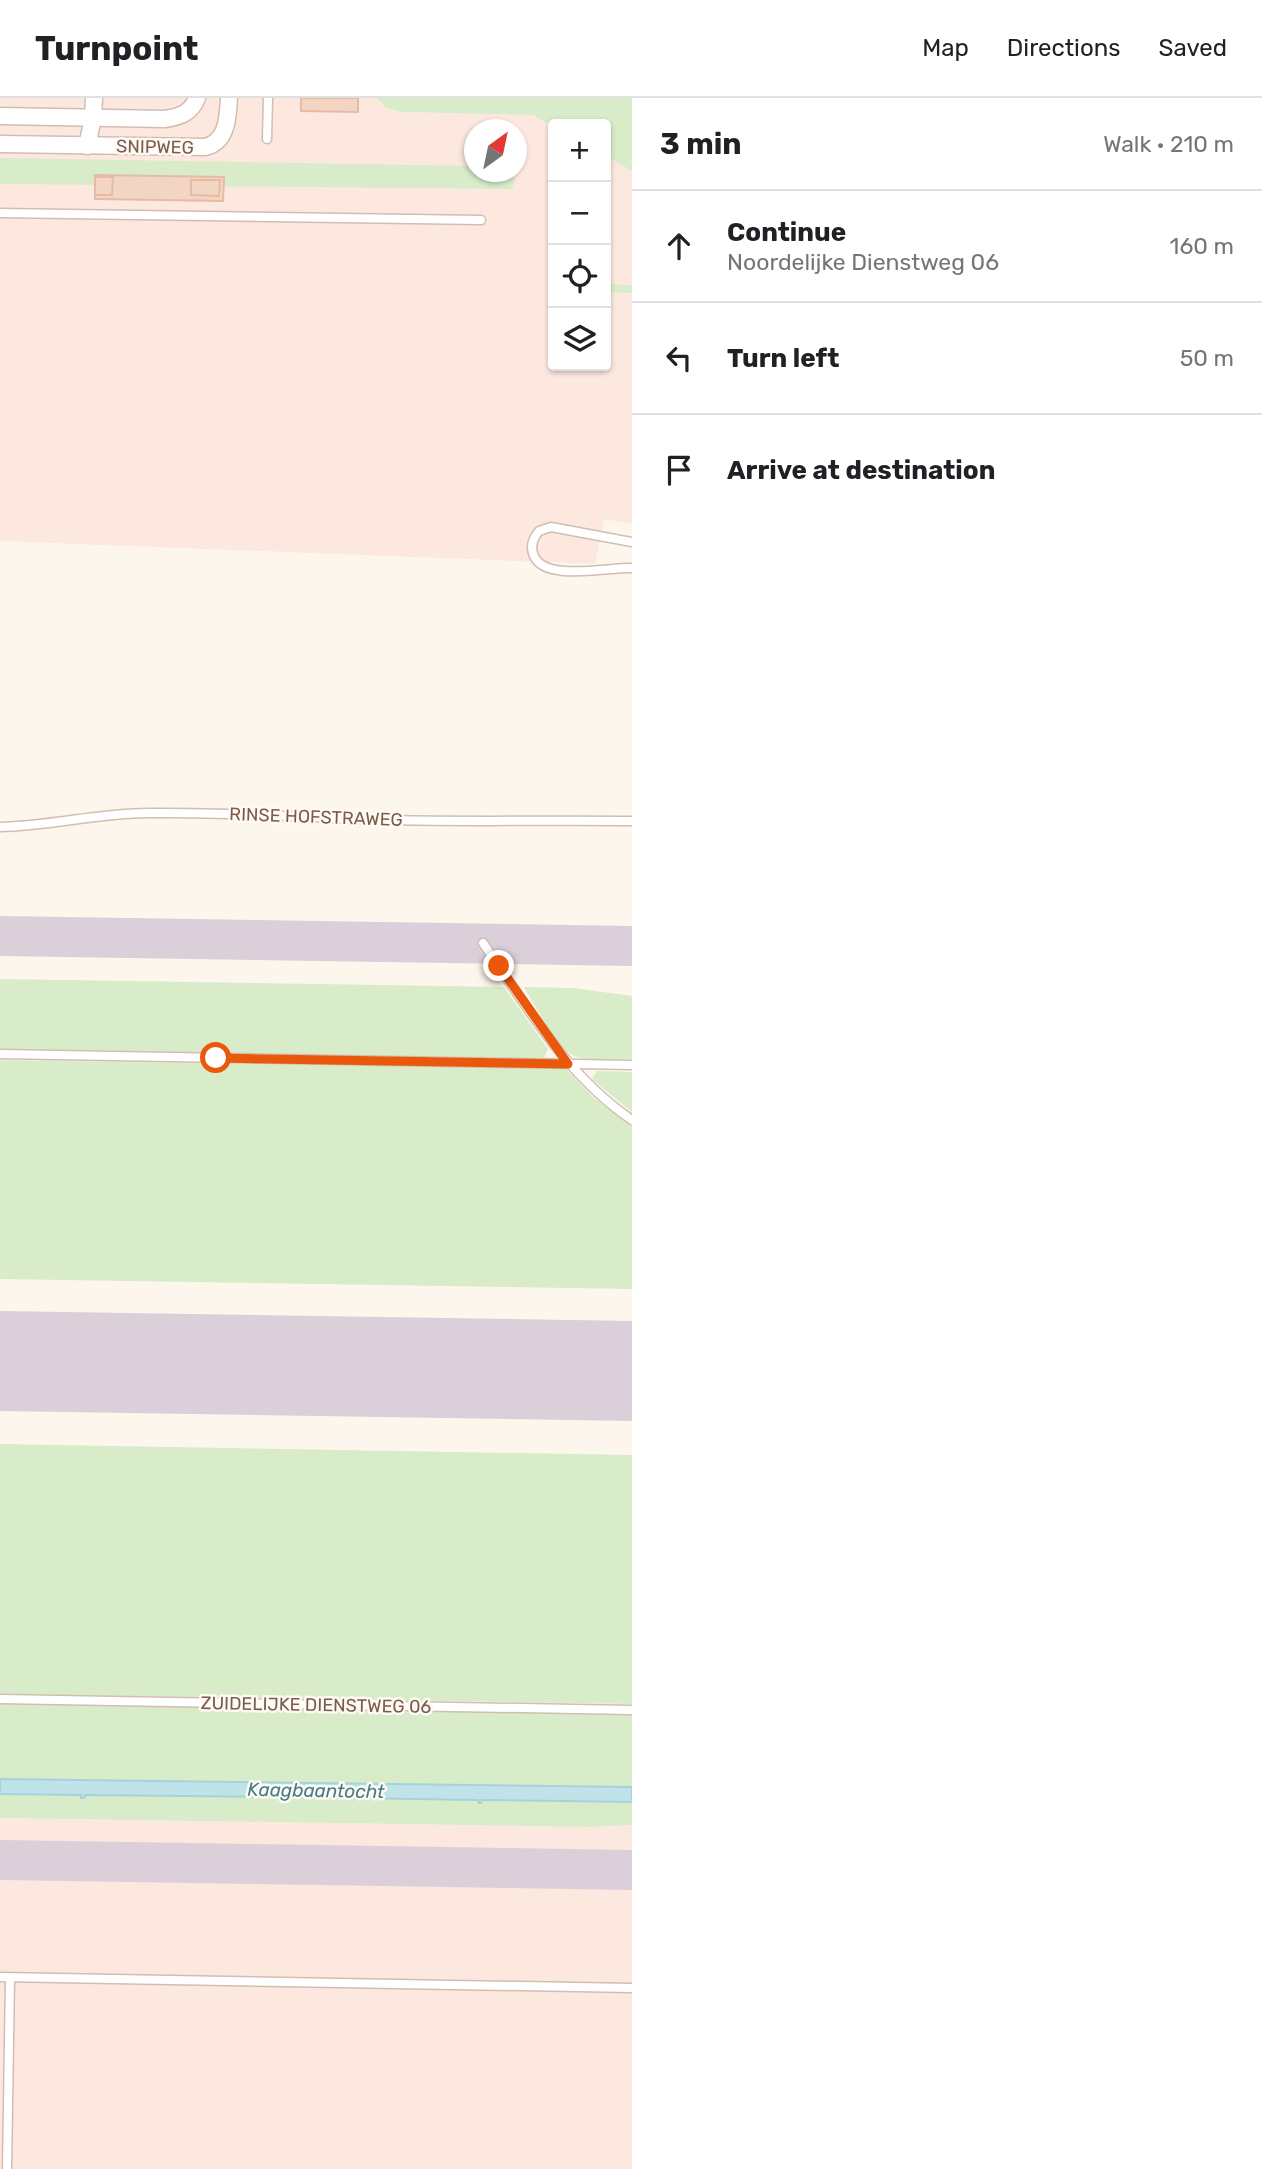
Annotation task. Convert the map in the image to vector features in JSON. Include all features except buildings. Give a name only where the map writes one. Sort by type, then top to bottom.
[{"type":"street","points":[[87,146],[94,98]]},
{"type":"street","name":"SNIPWEG","points":[[0,116],[179,117],[190,110],[197,98]]},
{"type":"street","name":"SNIPWEG","points":[[0,144],[211,146],[223,135],[229,98]]},
{"type":"lane","points":[[267,139],[268,98]]},
{"type":"lane","points":[[0,213],[481,220]]},
{"type":"lane","points":[[632,542],[551,527],[539,531],[532,548],[536,560],[549,570],[632,568]]},
{"type":"lane","name":"RINSE HOFSTRAWEG","points":[[0,827],[145,813],[481,822],[632,821]]},
{"type":"lane","points":[[483,943],[568,1064],[600,1096],[632,1120]]},
{"type":"lane","points":[[0,1055],[632,1065]]},
{"type":"lane","name":"ZUIDELIJKE DIENSTWEG 06","points":[[0,1699],[632,1710]]},
{"type":"lane","points":[[0,1978],[632,1988]]},
{"type":"lane","points":[[7,2169],[10,1978]]},
{"type":"shaded area","points":[[0,98],[377,98],[386,108],[402,112],[533,115],[548,124],[548,371],[611,371],[611,159],[632,171],[632,524],[604,519],[595,564],[0,541]]},
{"type":"shaded area","points":[[0,1818],[590,1827],[632,1825],[632,2169],[0,2169]]},
{"type":"green space","points":[[377,98],[632,98],[632,171],[611,159],[611,119],[548,119],[548,124],[533,115],[402,112],[386,108]]},
{"type":"green space","points":[[0,158],[464,166],[464,182],[514,182],[512,189],[0,184]]},
{"type":"green space","points":[[611,284],[632,285],[632,293],[611,292]]},
{"type":"green space","points":[[0,979],[504,987],[548,1049],[544,1058],[0,1049]]},
{"type":"green space","points":[[524,987],[573,988],[632,996],[632,1059],[590,1059],[569,1053],[547,1027]]},
{"type":"green space","points":[[0,1060],[566,1069],[594,1098],[632,1126],[632,1289],[0,1279]]},
{"type":"green space","points":[[597,1071],[632,1072],[632,1112],[594,1081],[592,1078]]},
{"type":"green space","points":[[0,1444],[632,1455],[632,1704],[0,1694]]},
{"type":"green space","points":[[0,1701],[632,1714],[632,1787],[0,1779]]},
{"type":"green space","points":[[0,1794],[81,1795],[82,1798],[84,1795],[280,1797],[281,1801],[283,1797],[479,1800],[479,1803],[482,1800],[632,1802],[632,1825],[590,1827],[0,1818]]},
{"type":"water","name":"Kaagbaantocht","points":[[0,1779],[632,1787],[632,1802],[482,1800],[479,1803],[478,1800],[284,1797],[283,1801],[280,1801],[280,1797],[85,1795],[81,1798],[81,1795],[0,1794]]},
{"type":"taxiway","points":[[0,936],[632,946]]},
{"type":"taxiway","points":[[0,1860],[632,1870]]},
{"type":"runway","points":[[0,1361],[632,1371]]},
{"type":"route","points":[[216,1058],[568,1064],[499,966]]}]
